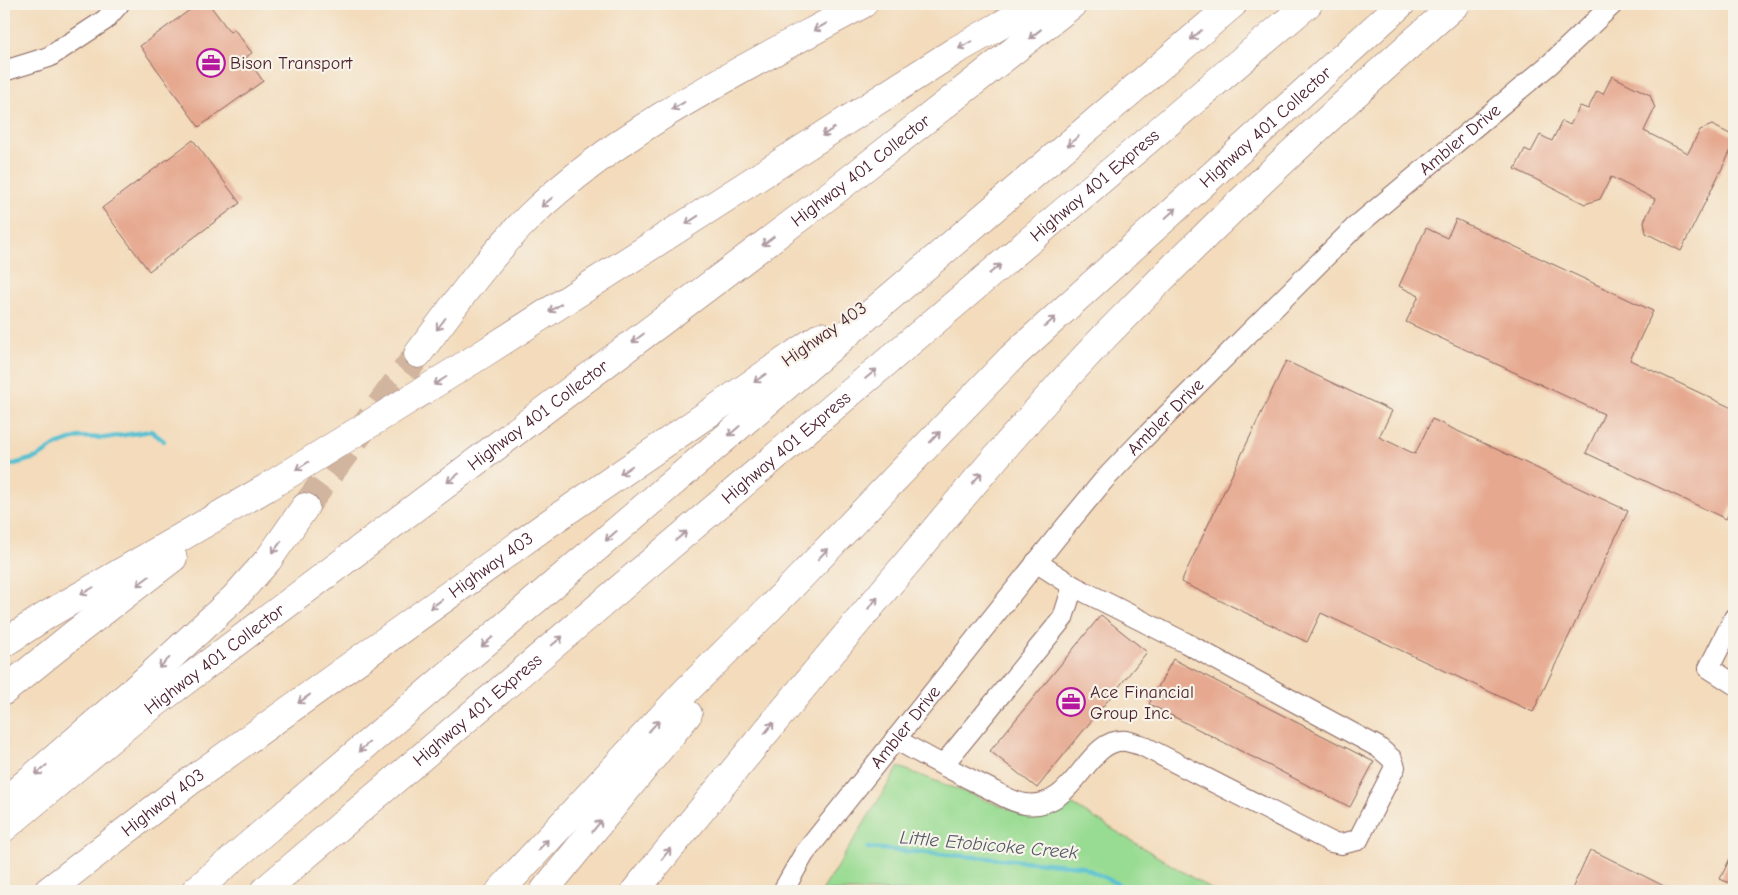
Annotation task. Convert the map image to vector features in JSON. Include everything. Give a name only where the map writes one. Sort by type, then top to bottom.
[{"type":"highway","points":[[418,354],[484,266],[531,216],[587,168],[645,126],[700,93],[863,4]]},
{"type":"highway","points":[[4,643],[47,615],[266,488],[481,355],[955,51],[1038,4]]},
{"type":"highway","name":"Highway 401 Collector","points":[[4,828],[132,721],[834,191],[1073,4]]},
{"type":"highway","points":[[195,891],[1234,4]]},
{"type":"highway","name":"Highway 401 Express","points":[[264,891],[1308,4]]},
{"type":"highway","name":"Highway 401 Collector","points":[[500,891],[685,692],[789,589],[1011,358],[1401,4]]},
{"type":"highway","points":[[636,891],[814,673],[991,462],[1106,336],[1219,223],[1373,77],[1456,4]]},
{"type":"highway","name":"Highway 403","points":[[48,891],[189,782],[545,526],[944,251]]},
{"type":"highway","points":[[4,691],[74,634],[266,488]]},
{"type":"highway","points":[[4,802],[150,676],[234,598],[268,560],[305,507]]},
{"type":"highway","points":[[544,891],[789,589]]},
{"type":"highway","points":[[292,891],[493,696]]},
{"type":"street","points":[[4,71],[50,57],[105,20],[119,4]]},
{"type":"street","name":"Ambler Drive","points":[[783,891],[804,854],[1036,562],[1104,480],[1354,228],[1550,64],[1613,4]]},
{"type":"street","points":[[895,739],[942,765],[1012,800],[1024,804],[1035,804],[1060,795],[1076,780],[1087,763],[1104,748],[1112,743],[1125,741],[1141,745],[1331,842],[1341,844],[1358,840],[1394,768],[1392,759],[1378,747],[1186,643],[1073,586],[1036,562]]},
{"type":"street","points":[[942,765],[1062,618],[1073,586]]},
{"type":"street","points":[[1734,618],[1709,668],[1734,684]]},
{"type":"green space","points":[[899,767],[1030,817],[1073,805],[1214,891],[822,891]]},
{"type":"building","points":[[198,4],[209,4],[230,32],[234,29],[252,53],[246,57],[263,81],[199,127],[140,46]]},
{"type":"building","points":[[1612,76],[1650,95],[1655,108],[1644,131],[1688,153],[1700,130],[1712,125],[1734,136],[1734,144],[1681,251],[1646,233],[1644,221],[1655,199],[1611,177],[1600,199],[1585,204],[1515,169],[1525,149],[1531,152],[1540,135],[1552,141],[1562,121],[1570,125],[1580,106],[1588,109],[1597,91],[1603,94]]},
{"type":"building","points":[[193,140],[240,203],[149,271],[102,208]]},
{"type":"building","points":[[1456,219],[1653,311],[1630,360],[1734,409],[1734,502],[1726,519],[1586,453],[1604,414],[1406,322],[1419,296],[1399,286],[1426,228],[1447,238]]},
{"type":"building","points":[[1286,361],[1392,411],[1379,437],[1415,454],[1432,419],[1628,511],[1533,712],[1321,613],[1307,642],[1181,582]]},
{"type":"building","points":[[1101,615],[1147,652],[1037,788],[990,751]]},
{"type":"building","points":[[1173,659],[1374,762],[1350,807],[1149,704]]},
{"type":"building","points":[[1590,850],[1598,853],[1674,891],[1571,891]]},
{"type":"building","points":[[1734,850],[1734,885],[1720,879]]},
{"type":"waterway","points":[[4,467],[38,457],[56,445],[79,437],[104,438],[151,431],[164,441]]},
{"type":"waterway","name":"Little Etobicoke Creek","points":[[868,848],[1081,866],[1132,891]]},
{"type":"tunnel","points":[[305,507],[418,354]]},
{"type":"place","name":"Bison Transport","points":[[211,63]]},
{"type":"place","name":"Ace Financial Group Inc.","points":[[1071,702]]}]
